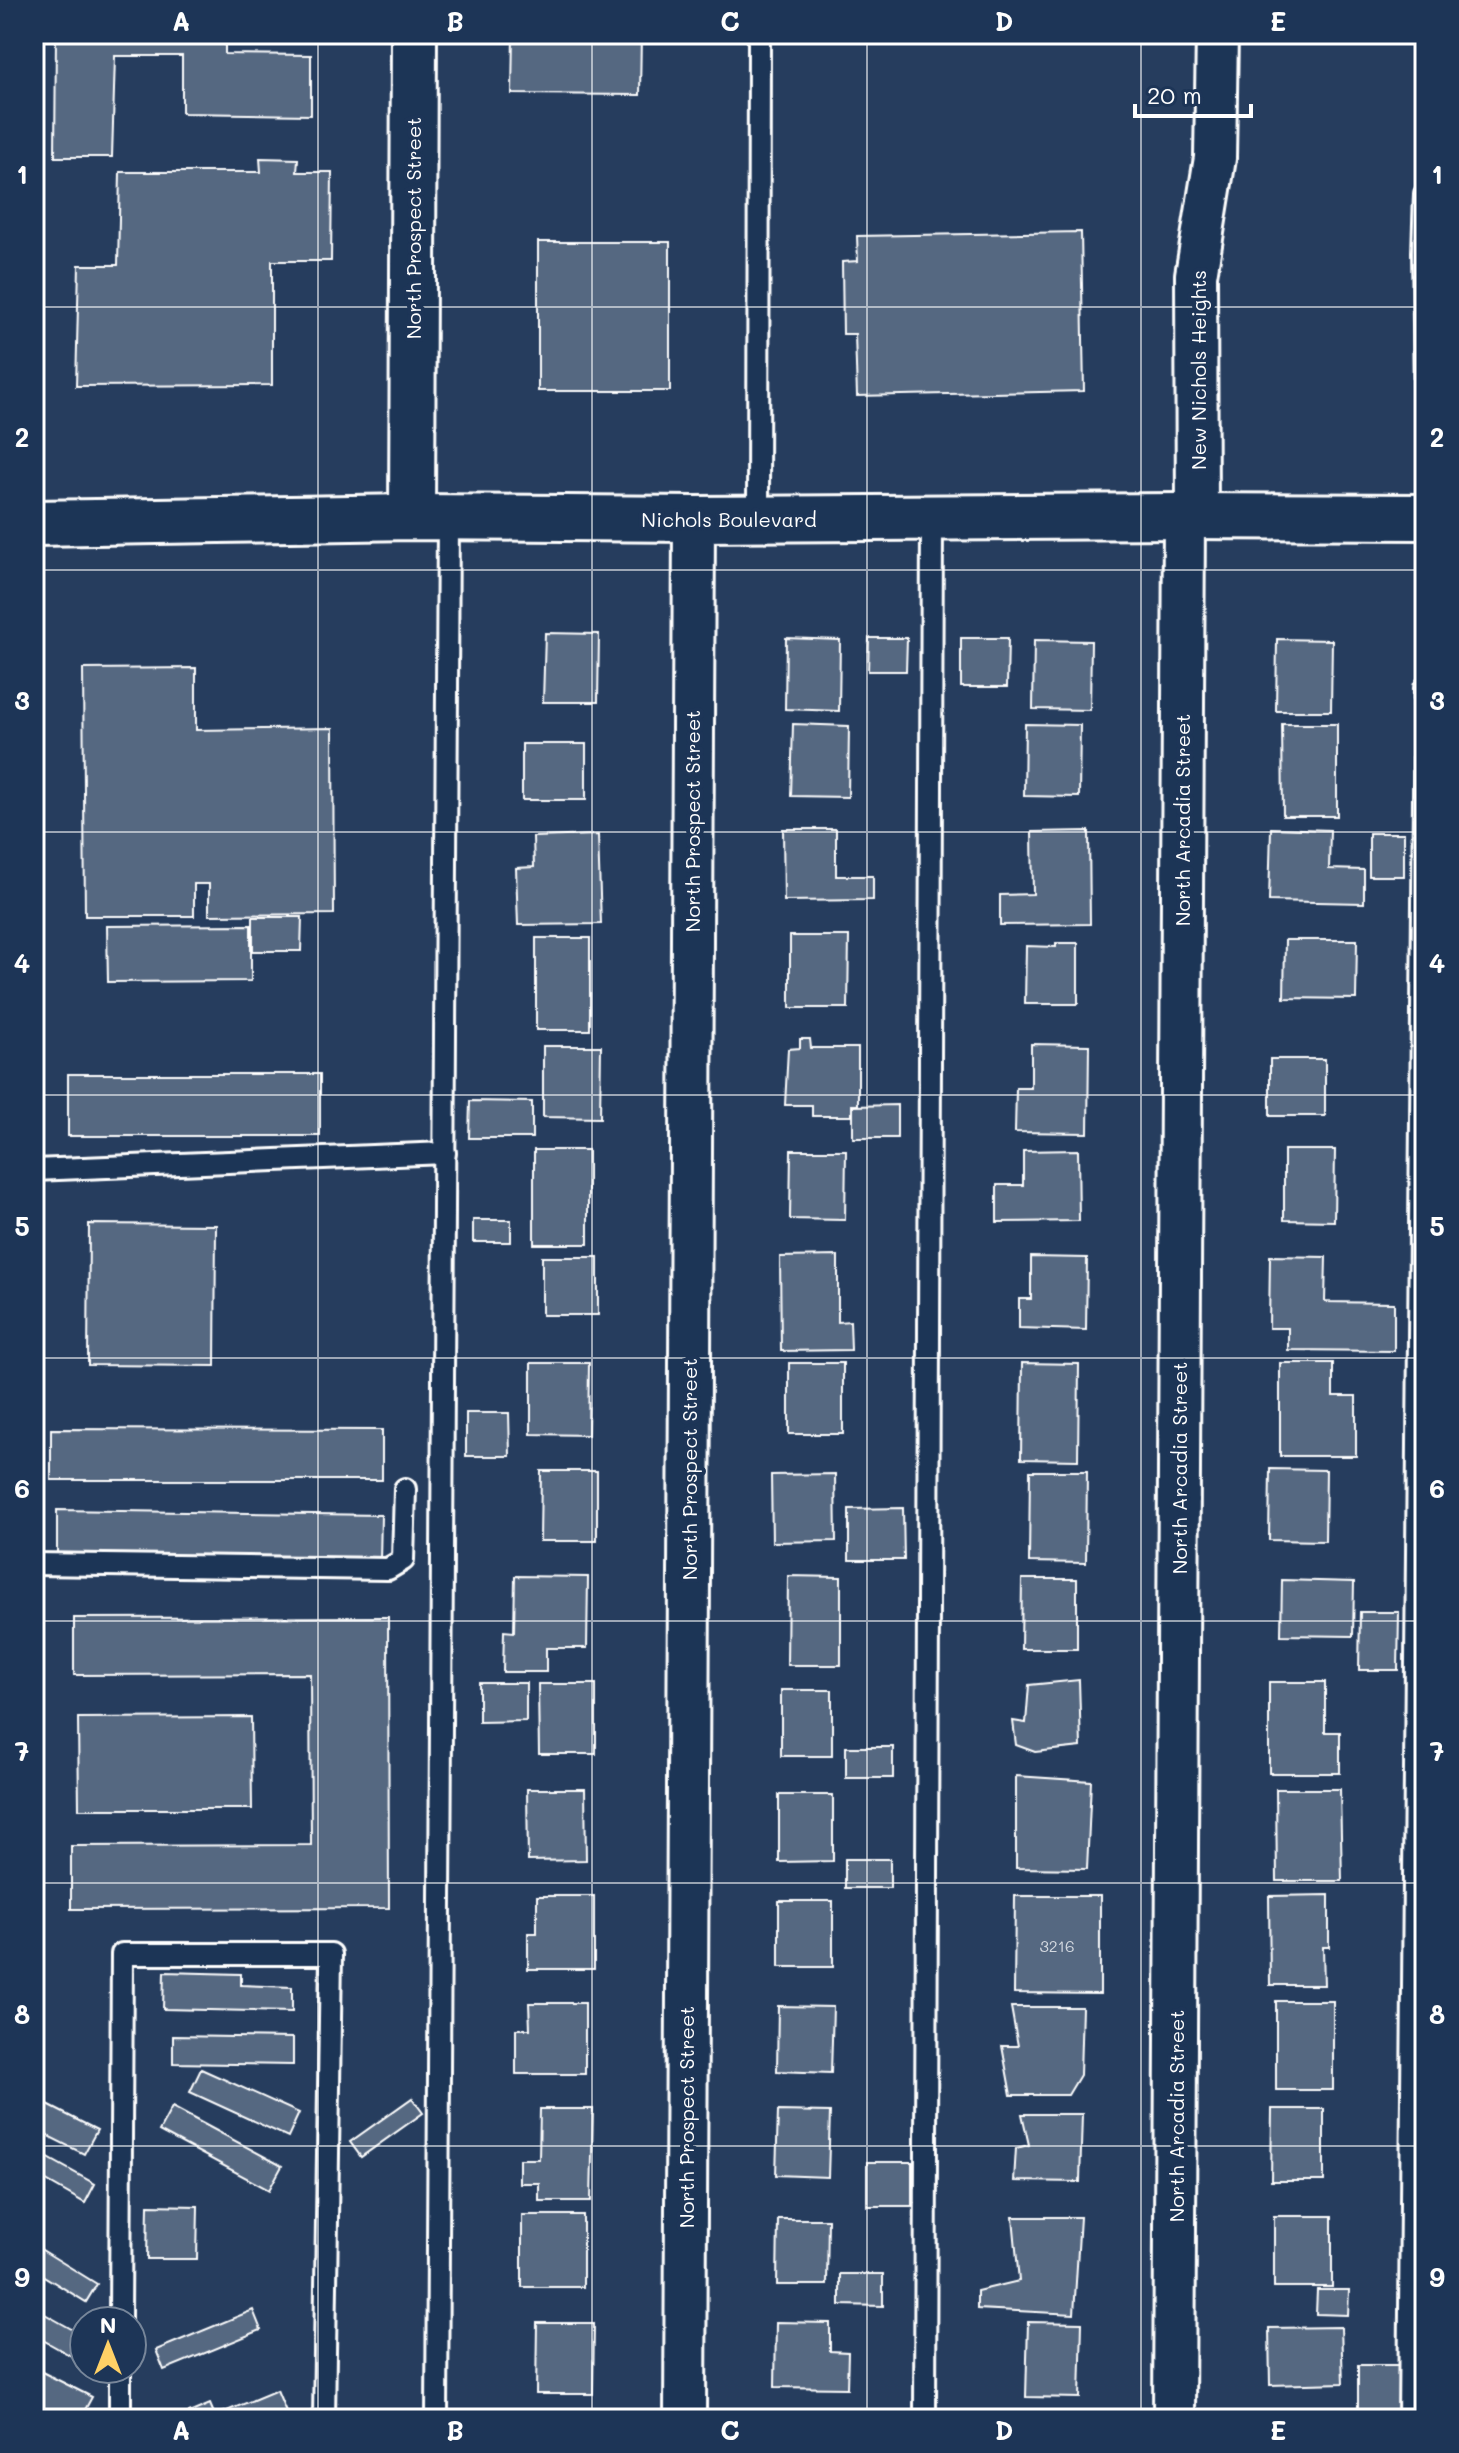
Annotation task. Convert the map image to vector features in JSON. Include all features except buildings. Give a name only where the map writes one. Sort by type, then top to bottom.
[{"type":"street","name":"North Prospect Street","points":[[414,34],[430,517]]},
{"type":"street","name":"New Nichols Heights","points":[[1190,516],[1196,275],[1215,158],[1217,34]]},
{"type":"street","name":"North Arcadia Street","points":[[1174,2419],[1190,516]]},
{"type":"street","name":"Nichols Boulevard","points":[[34,523],[430,517],[1425,517]]},
{"type":"street","name":"North Prospect Street","points":[[685,2419],[694,519]]},
{"type":"lane","points":[[758,519],[759,34]]},
{"type":"lane","points":[[1425,194],[1425,396]]},
{"type":"lane","points":[[430,517],[445,1153],[437,2419]]},
{"type":"lane","points":[[925,2419],[932,518]]},
{"type":"lane","points":[[1409,2419],[1425,688]]},
{"type":"lane","points":[[34,1170],[445,1153]]},
{"type":"lane","points":[[34,1564],[388,1569],[403,1560],[405,1489]]},
{"type":"lane","points":[[120,2305],[122,1954],[331,1954],[324,2419]]},
{"type":"lane","points":[[120,2385],[120,2419]]}]
